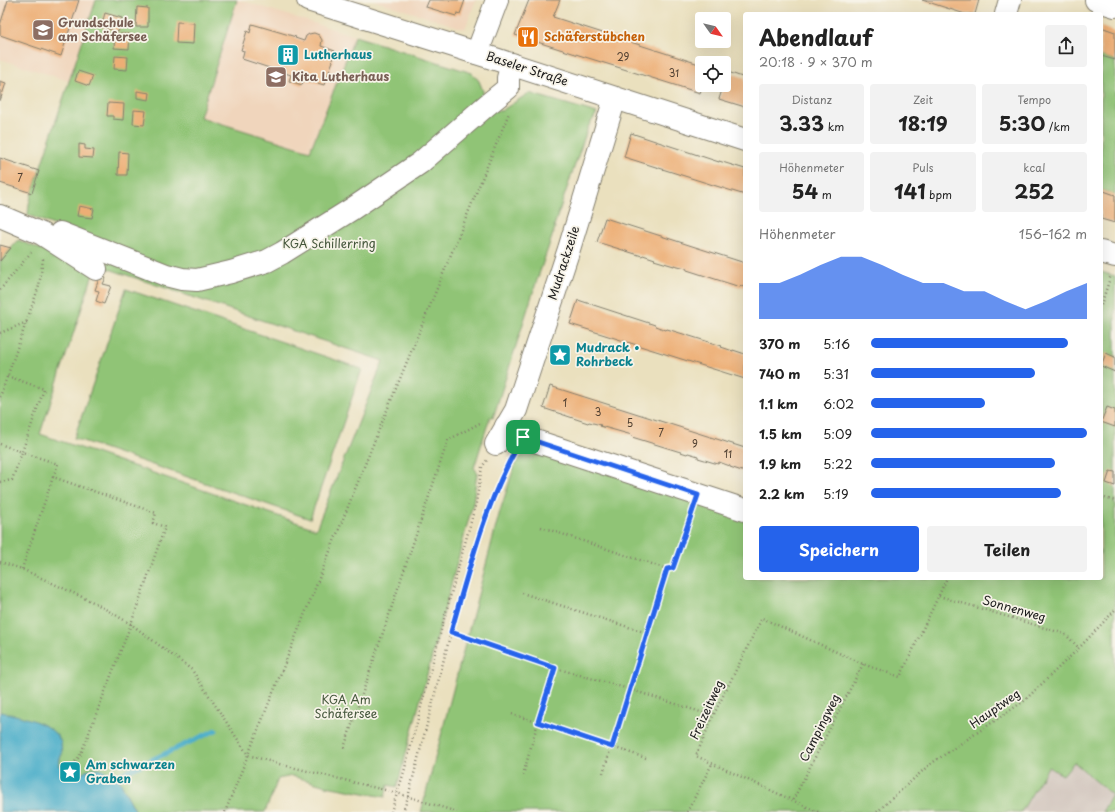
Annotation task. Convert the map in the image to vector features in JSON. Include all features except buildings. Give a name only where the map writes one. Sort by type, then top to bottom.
[{"type":"street","name":"Baseler Straße","points":[[308,0],[512,64],[743,139]]},
{"type":"street","points":[[477,53],[497,0]]},
{"type":"street","points":[[1007,12],[1010,0]]},
{"type":"street","points":[[1096,0],[1115,6]]},
{"type":"street","points":[[44,242],[182,279],[197,280],[267,261],[352,209],[420,163],[508,88],[508,78],[512,64]]},
{"type":"street","name":"Mudrackzeile","points":[[508,436],[615,98]]},
{"type":"street","points":[[0,216],[44,242],[96,269]]},
{"type":"street","points":[[1103,254],[1114,263]]},
{"type":"street","points":[[508,436],[743,509]]},
{"type":"path","points":[[225,812],[509,113],[512,100],[508,88]]},
{"type":"path","points":[[0,290],[44,242]]},
{"type":"path","points":[[0,397],[40,286],[44,242]]},
{"type":"path","points":[[1103,299],[1114,263]]},
{"type":"path","points":[[0,333],[27,322]]},
{"type":"path","points":[[0,482],[12,480],[44,389],[7,376]]},
{"type":"path","points":[[344,748],[448,440],[482,422]]},
{"type":"path","points":[[403,812],[451,632],[478,538],[495,492],[512,455],[508,436]]},
{"type":"path","points":[[391,812],[404,772],[476,503],[482,467],[508,436]]},
{"type":"path","points":[[0,444],[58,464],[22,569]]},
{"type":"path","points":[[53,477],[156,513],[153,523],[164,527],[131,624],[80,756],[74,762]]},
{"type":"path","points":[[541,527],[667,569],[673,568],[698,495]]},
{"type":"path","points":[[1103,498],[1115,501]]},
{"type":"path","points":[[0,562],[22,569],[94,603],[131,624],[192,670],[248,755],[397,793],[457,812]]},
{"type":"path","points":[[603,773],[667,569]]},
{"type":"path","points":[[863,664],[900,677],[946,580]]},
{"type":"path","points":[[522,593],[647,633]]},
{"type":"path","name":"Sonnenweg","points":[[939,596],[1065,634],[1079,648]]},
{"type":"path","name":"Hauptweg","points":[[877,812],[929,765],[1024,701],[1079,648],[1115,610]]},
{"type":"path","name":"Freizeitweg","points":[[818,812],[696,756],[713,716],[762,618],[863,664]]},
{"type":"path","points":[[451,632],[555,668],[629,689],[713,716]]},
{"type":"path","name":"Campingweg","points":[[793,800],[863,664]]},
{"type":"path","points":[[523,775],[555,668]]},
{"type":"path","points":[[512,714],[646,758]]},
{"type":"path","points":[[687,812],[712,764]]},
{"type":"shaded area","name":"Grundschule am Schäfersee","points":[[0,0],[96,0],[69,81],[0,59]]},
{"type":"shaded area","name":"Kita Lutherhaus","points":[[237,0],[355,36],[310,151],[200,117]]},
{"type":"shaded area","points":[[373,0],[476,0],[465,29]]},
{"type":"shaded area","points":[[1074,762],[1112,795],[1102,812],[1021,812],[1048,767]]},
{"type":"green space","points":[[96,0],[237,0],[200,117],[310,151],[355,36],[472,73],[479,81],[483,91],[483,102],[487,110],[501,111],[529,93],[597,113],[588,127],[554,226],[555,228],[493,418],[490,417],[474,468],[477,473],[473,503],[397,787],[388,785],[385,797],[326,786],[292,776],[278,779],[265,812],[136,812],[117,776],[83,774],[75,777],[66,774],[61,770],[60,766],[62,754],[0,712],[0,262],[18,240],[94,271],[40,434],[316,529],[383,361],[97,265],[104,245],[28,215],[32,193]]},
{"type":"green space","points":[[1103,57],[1115,60],[1115,195],[1103,191]]},
{"type":"green space","points":[[1103,273],[1115,276],[1115,812],[1102,812],[1112,795],[1074,762],[1063,775],[1048,767],[1021,812],[421,812],[500,511],[521,446],[743,516],[743,580],[1103,580]]},
{"type":"green space","points":[[126,289],[362,369],[310,519],[74,438]]},
{"type":"water","points":[[0,712],[35,721],[51,730],[61,743],[62,754],[59,760],[61,769],[66,775],[74,777],[94,768],[117,776],[136,812],[0,812]]},
{"type":"waterway","points":[[117,776],[216,730]]},
{"type":"place","name":"Grundschule am Schäfersee","points":[[43,30]]},
{"type":"place","name":"Schäferstübchen","points":[[528,37]]},
{"type":"place","name":"Lutherhaus","points":[[288,55]]},
{"type":"place","name":"Kita Lutherhaus","points":[[276,77]]},
{"type":"place","name":"Mudrack • Rohrbeck","points":[[560,355]]},
{"type":"place","name":"Am schwarzen Graben","points":[[70,772]]},
{"type":"route","points":[[523,437],[698,495],[673,568],[667,569],[612,747],[538,722],[555,668],[451,632],[478,538],[495,492],[512,455],[523,437]]},
{"type":"park label","name":"KGA Schillerring","points":[[329,244]]},
{"type":"park label","name":"KGA Am Schäfersee","points":[[346,707]]}]
